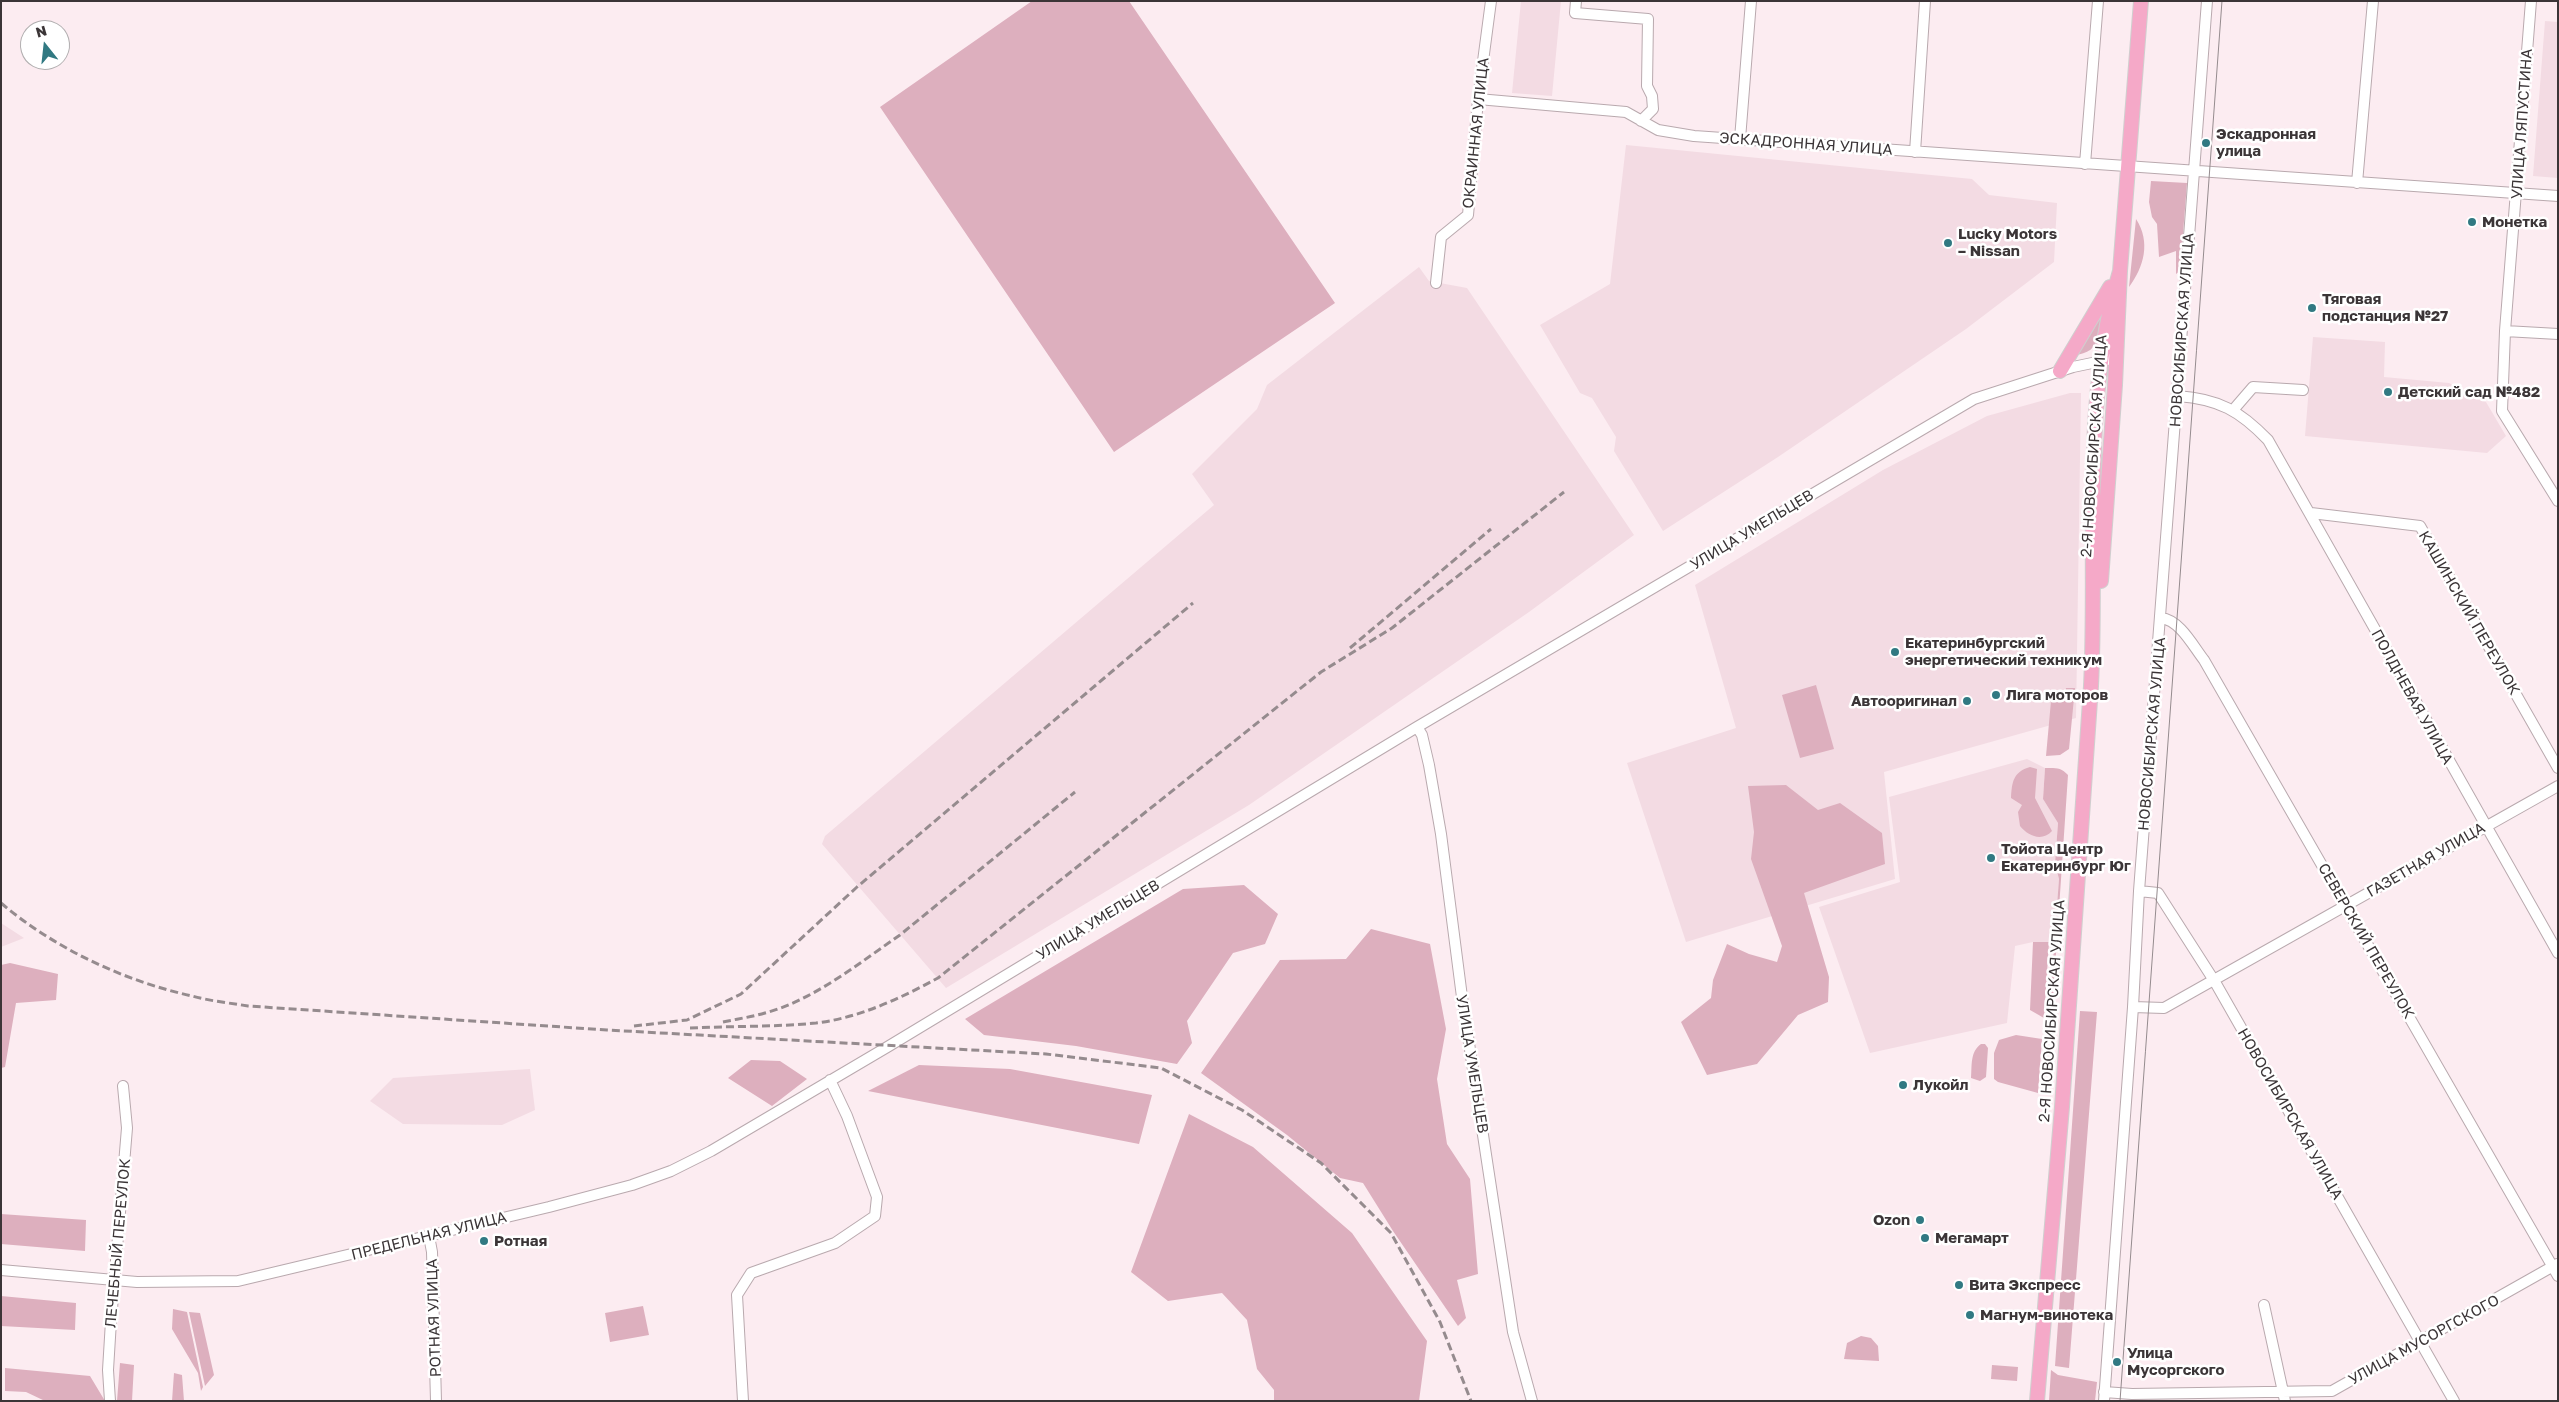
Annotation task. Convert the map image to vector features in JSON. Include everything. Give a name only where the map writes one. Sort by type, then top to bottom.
[{"type":"main road","name":"2-Я НОВОСИБИРСКАЯ УЛИЦА","points":[[2037,1401],[2062,1107],[2095,623],[2103,563],[2120,271],[2141,1]]},
{"type":"main road","name":"2-Я НОВОСИБИРСКАЯ УЛИЦА","points":[[2095,623],[2094,476],[2100,360],[2109,308],[2120,271]]},
{"type":"main road","points":[[2060,371],[2120,271]]},
{"type":"street","name":"ОКРАИННАЯ УЛИЦА","points":[[1436,283],[1441,237],[1468,215],[1478,99],[1491,1]]},
{"type":"street","points":[[1576,1],[1575,13],[1648,19],[1647,86],[1652,96],[1653,108],[1641,121]]},
{"type":"street","points":[[1740,139],[1751,1]]},
{"type":"street","points":[[1915,152],[1925,1]]},
{"type":"street","points":[[2085,164],[2098,1]]},
{"type":"street","name":"НОВОСИБИРСКАЯ УЛИЦА","points":[[2207,1],[2161,618],[2138,891],[2158,893],[2215,982],[2454,1401]]},
{"type":"street","points":[[2357,183],[2373,1]]},
{"type":"street","name":"УЛИЦА ЛЯПУСТИНА","points":[[2531,1],[2505,331],[2502,411],[2558,501]]},
{"type":"street","name":"ЭСКАДРОННАЯ УЛИЦА","points":[[1478,99],[1626,112],[1658,130],[1694,136],[2558,196]]},
{"type":"street","points":[[2505,331],[2558,334]]},
{"type":"street","name":"УЛИЦА УМЕЛЬЦЕВ","points":[[830,1080],[1417,728],[1974,399],[2060,371],[2100,360],[2116,358]]},
{"type":"street","points":[[2178,396],[2206,398],[2234,409],[2253,387],[2303,390]]},
{"type":"street","name":"ПОЛДНЕВАЯ УЛИЦА","points":[[2234,409],[2268,440],[2558,953]]},
{"type":"street","name":"КАШИНСКИЙ ПЕРЕУЛОК","points":[[2311,514],[2420,526],[2558,768]]},
{"type":"street","name":"СЕВЕРСКИЙ ПЕРЕУЛОК","points":[[2161,618],[2170,619],[2204,660],[2556,1268]]},
{"type":"street","name":"УЛИЦА УМЕЛЬЦЕВ","points":[[1417,728],[1422,735],[1430,765],[1441,834],[1462,997],[1513,1332],[1532,1401]]},
{"type":"street","name":"ГАЗЕТНАЯ УЛИЦА","points":[[2133,1007],[2164,1008],[2215,982],[2558,786]]},
{"type":"street","points":[[2104,1396],[2133,1007],[2138,891]]},
{"type":"street","points":[[742,1401],[737,1295],[751,1274],[835,1243],[874,1216],[877,1197],[847,1116],[830,1080]]},
{"type":"street","name":"ПРЕДЕЛЬНАЯ УЛИЦА","points":[[1,1270],[115,1280],[188,1282],[238,1280],[429,1236],[622,1188],[671,1172],[711,1151],[830,1080]]},
{"type":"street","name":"ЛЕЧЕБНЫЙ ПЕРЕУЛОК","points":[[110,1401],[108,1370],[127,1128],[123,1086]]},
{"type":"street","name":"РОТНАЯ УЛИЦА","points":[[429,1236],[432,1252],[436,1401]]},
{"type":"street","name":"УЛИЦА МУСОРГСКОГО","points":[[2104,1396],[2132,1394],[2285,1397],[2332,1391],[2556,1268]]},
{"type":"street","points":[[2264,1305],[2285,1397]]},
{"type":"shaded area","points":[[1032,1],[1129,1],[1335,303],[1114,452],[880,107]]},
{"type":"shaded area","points":[[1521,1],[1561,1],[1552,96],[1512,93]]},
{"type":"shaded area","points":[[2545,21],[2558,22],[2558,178],[2533,176]]},
{"type":"shaded area","points":[[1626,145],[1972,179],[1989,195],[2057,203],[2054,262],[1966,329],[1778,457],[1663,531],[1614,451],[1616,437],[1592,398],[1580,393],[1540,325],[1610,284]]},
{"type":"shaded area","points":[[2151,181],[2187,183],[2180,271],[2176,274],[2176,251],[2159,257],[2157,224],[2152,217],[2149,202]]},
{"type":"shaded area","points":[[2136,219],[2141,228],[2144,254],[2139,271],[2129,287]]},
{"type":"shaded area","points":[[1419,267],[1429,281],[1467,288],[1634,535],[1529,612],[1249,805],[946,988],[822,844],[825,836],[1214,505],[1192,474],[1257,409],[1267,385]]},
{"type":"shaded area","points":[[2102,307],[2098,339],[2095,345],[2090,350],[2074,355]]},
{"type":"shaded area","name":"Детский сад №482","points":[[2313,337],[2385,342],[2384,377],[2449,383],[2486,402],[2506,436],[2487,453],[2305,436]]},
{"type":"shaded area","name":"Екатеринбургский энергетический техникум","points":[[2070,393],[2081,393],[2076,718],[1884,772],[1895,879],[1686,942],[1627,763],[1736,728],[1695,585],[1883,470],[1987,416]]},
{"type":"shaded area","points":[[1816,685],[1834,749],[1800,758],[1782,695]]},
{"type":"shaded area","points":[[2066,688],[2075,688],[2069,749],[2060,755],[2046,756],[2051,701],[2064,701]]},
{"type":"shaded area","points":[[2027,759],[2045,768],[2043,799],[2058,823],[2055,863],[2059,879],[2055,942],[2033,942],[2015,946],[2007,1023],[1870,1053],[1819,907],[1900,882],[1889,797]]},
{"type":"shaded area","points":[[2030,767],[2037,769],[2035,798],[2052,831],[2040,837],[2027,833],[2020,826],[2018,812],[2022,805],[2011,798],[2014,778],[2024,769]]},
{"type":"shaded area","points":[[2045,768],[2060,769],[2068,775],[2052,1013],[2049,1015],[2059,879],[2055,863],[2058,823],[2043,799]]},
{"type":"shaded area","points":[[1786,785],[1818,810],[1840,803],[1882,833],[1885,864],[1804,893],[1829,977],[1828,1002],[1798,1015],[1757,1064],[1707,1075],[1681,1022],[1711,998],[1713,980],[1727,944],[1749,954],[1777,962],[1782,946],[1751,859],[1754,832],[1748,786]]},
{"type":"shaded area","points":[[1244,885],[1278,914],[1265,944],[1233,953],[1187,1021],[1192,1043],[1177,1064],[1076,1046],[984,1035],[965,1019],[1183,889]]},
{"type":"shaded area","points":[[1,923],[24,938],[1,947]]},
{"type":"shaded area","points":[[1371,929],[1430,944],[1446,1029],[1437,1079],[1447,1144],[1470,1179],[1478,1274],[1457,1280],[1466,1318],[1458,1326],[1393,1231],[1363,1183],[1340,1178],[1287,1135],[1201,1073],[1280,960],[1346,959]]},
{"type":"shaded area","points":[[2033,942],[2049,942],[2044,1018],[2030,1010]]},
{"type":"shaded area","points":[[10,963],[58,974],[56,1000],[16,1003],[5,1067],[1,1068],[1,965]]},
{"type":"shaded area","points":[[2080,1011],[2097,1012],[2069,1368],[2055,1366]]},
{"type":"shaded area","points":[[2016,1035],[2042,1039],[2038,1093],[1998,1082],[1994,1079],[1994,1053],[1999,1040]]},
{"type":"shaded area","points":[[1981,1044],[1985,1044],[1988,1048],[1986,1077],[1980,1081],[1971,1078],[1973,1055]]},
{"type":"shaded area","points":[[751,1060],[780,1061],[807,1079],[772,1106],[728,1078]]},
{"type":"shaded area","points":[[919,1065],[1010,1069],[1152,1095],[1139,1144],[868,1091]]},
{"type":"shaded area","points":[[530,1069],[535,1110],[502,1125],[403,1124],[370,1101],[393,1078]]},
{"type":"shaded area","points":[[1189,1114],[1253,1147],[1352,1233],[1427,1341],[1419,1401],[1274,1401],[1274,1390],[1257,1369],[1247,1320],[1222,1293],[1168,1301],[1131,1272]]},
{"type":"shaded area","points":[[1,1214],[86,1220],[85,1251],[1,1244]]},
{"type":"shaded area","points":[[1,1296],[76,1303],[75,1330],[1,1326]]},
{"type":"shaded area","points":[[643,1306],[649,1335],[610,1342],[605,1313]]},
{"type":"shaded area","points":[[173,1309],[187,1312],[203,1387],[201,1391],[198,1373],[172,1329]]},
{"type":"shaded area","points":[[189,1312],[200,1313],[214,1375],[205,1386]]},
{"type":"shaded area","points":[[1861,1336],[1871,1338],[1878,1346],[1879,1361],[1844,1359],[1847,1343]]},
{"type":"shaded area","points":[[120,1363],[134,1365],[132,1401],[117,1401]]},
{"type":"shaded area","points":[[1992,1365],[2018,1367],[2017,1381],[1991,1379]]},
{"type":"shaded area","points":[[5,1368],[90,1376],[105,1401],[45,1401],[26,1392],[5,1391]]},
{"type":"shaded area","points":[[2051,1370],[2058,1375],[2097,1382],[2095,1401],[2049,1401]]},
{"type":"shaded area","points":[[174,1373],[182,1375],[184,1401],[172,1401]]},
{"type":"tram line","points":[[2120,1401],[2222,1]]},
{"type":"railway","points":[[690,1028],[816,1023],[848,1017],[879,1006],[938,978],[1321,672],[1392,628],[1564,492]]},
{"type":"railway","points":[[1350,648],[1491,529]]},
{"type":"railway","points":[[634,1026],[687,1020],[741,994],[857,887],[1193,603]]},
{"type":"railway","points":[[723,1022],[783,1007],[836,980],[900,935],[1075,792]]},
{"type":"railway","points":[[1,903],[67,948],[116,972],[166,990],[248,1006],[607,1030],[1046,1054],[1161,1068],[1242,1110],[1321,1163],[1391,1233],[1440,1322],[1471,1401]]},
{"type":"place","name":"Эскадронная улица","points":[[2206,143]]},
{"type":"place","name":"Монетка","points":[[2472,222]]},
{"type":"place","name":"Lucky Motors – Nissan","points":[[1948,243]]},
{"type":"place","name":"Тяговая подстанция №27","points":[[2312,308]]},
{"type":"place","name":"Детский сад №482","points":[[2388,392]]},
{"type":"place","name":"Екатеринбургский энергетический техникум","points":[[1895,652]]},
{"type":"place","name":"Лига моторов","points":[[1996,695]]},
{"type":"place","name":"Автооригинал","points":[[1967,701]]},
{"type":"place","name":"Тойота Центр Екатеринбург Юг","points":[[1991,858]]},
{"type":"place","name":"Лукойл","points":[[1903,1085]]},
{"type":"place","name":"Ozon","points":[[1920,1220]]},
{"type":"place","name":"Мегамарт","points":[[1925,1238]]},
{"type":"place","name":"Ротная","points":[[484,1241]]},
{"type":"place","name":"Вита Экспресс","points":[[1959,1285]]},
{"type":"place","name":"Магнум-винотека","points":[[1970,1315]]},
{"type":"place","name":"Улица Мусоргского","points":[[2117,1362]]}]
